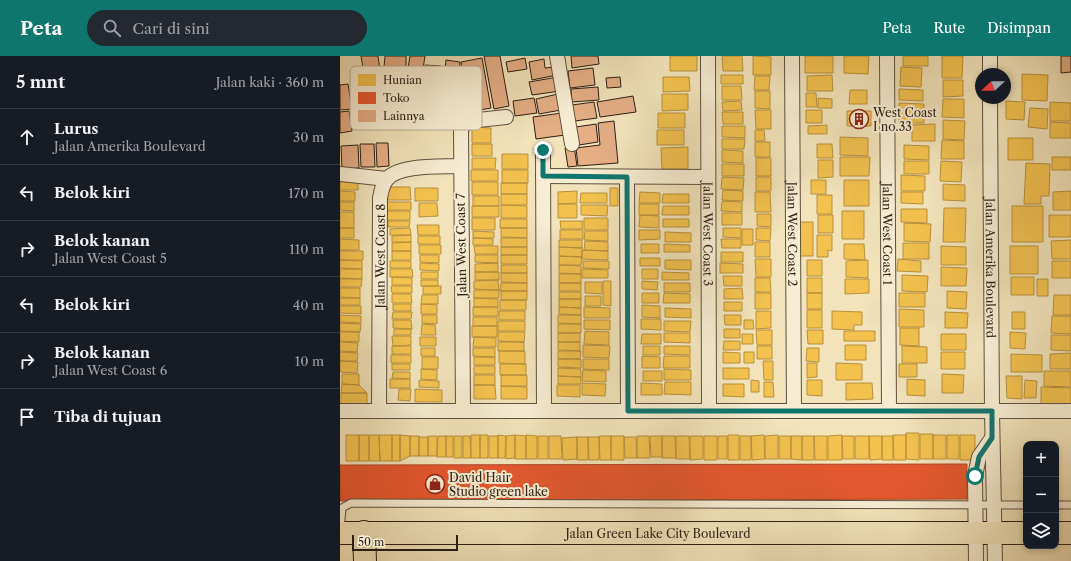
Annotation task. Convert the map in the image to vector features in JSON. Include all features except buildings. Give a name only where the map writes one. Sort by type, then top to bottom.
[{"type":"main road","points":[[364,532],[365,561]]},
{"type":"main road","name":"Jalan Green Lake City Boulevard","points":[[340,533],[1023,533]]},
{"type":"main road","points":[[1059,533],[1071,533]]},
{"type":"street","points":[[557,56],[572,144]]},
{"type":"street","name":"Jalan West Coast 3","points":[[708,56],[709,411]]},
{"type":"street","name":"Jalan West Coast 2","points":[[792,56],[794,411]]},
{"type":"street","name":"Jalan West Coast 1","points":[[887,56],[889,411]]},
{"type":"street","points":[[990,56],[990,68]]},
{"type":"street","name":"Jalan Amerika Boulevard","points":[[976,561],[994,505],[992,438],[990,104]]},
{"type":"street","name":"Jalan West Coast 7","points":[[482,120],[506,117]]},
{"type":"street","name":"Jalan West Coast 7","points":[[460,130],[463,411]]},
{"type":"street","points":[[543,150],[544,411]]},
{"type":"street","points":[[340,174],[386,179],[397,172],[414,168],[460,166]]},
{"type":"street","points":[[543,176],[708,176]]},
{"type":"street","points":[[627,177],[628,411]]},
{"type":"street","name":"Jalan West Coast 8","points":[[379,411],[380,198],[382,187],[386,179]]},
{"type":"street","points":[[340,411],[1071,411]]},
{"type":"street","name":"Jalan Amerika Boulevard","points":[[992,438],[979,457],[975,476],[975,505],[995,561]]},
{"type":"lane","points":[[340,533],[342,508],[351,503],[1023,505]]},
{"type":"lane","points":[[1059,505],[1071,505]]},
{"type":"place","name":"West Coast I no.33","points":[[859,119]]},
{"type":"place","name":"David Hair Studio green lake","points":[[435,484]]},
{"type":"route","points":[[543,150],[543,176],[627,177],[628,411],[992,411],[992,438],[979,457],[975,476]]}]
